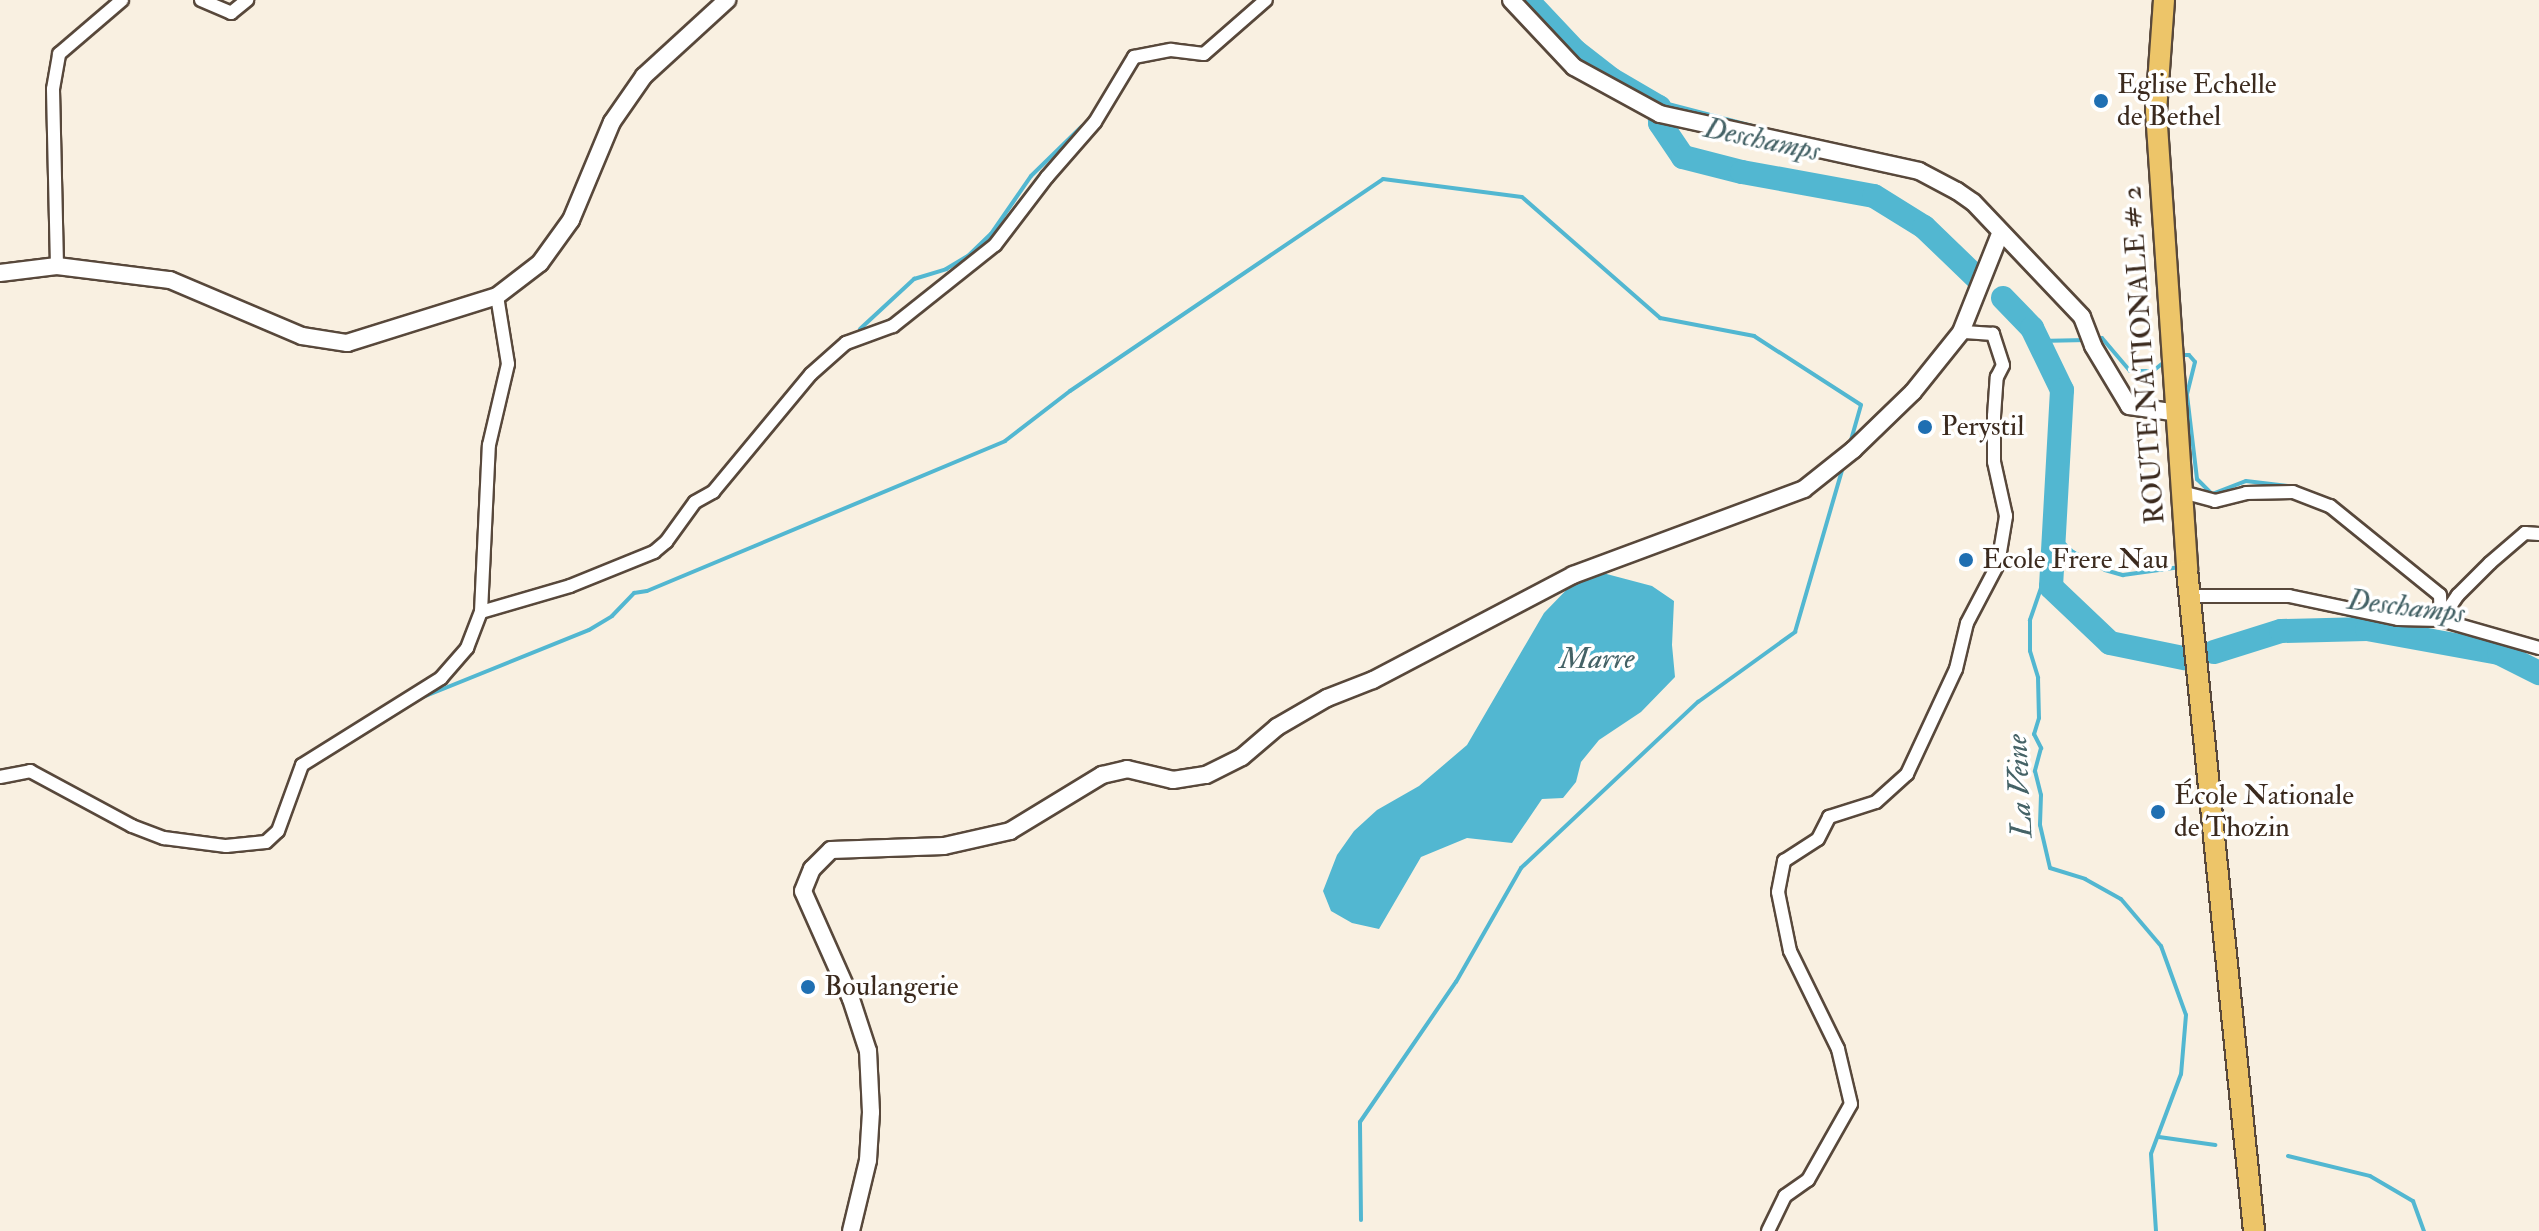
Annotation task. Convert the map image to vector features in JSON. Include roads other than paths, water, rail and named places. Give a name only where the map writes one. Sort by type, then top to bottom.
[{"type":"main road","name":"ROUTE NATIONALE # 2","points":[[2164,0],[2156,111],[2182,492],[2254,1231]]},
{"type":"street","points":[[57,266],[53,89],[59,54],[122,0]]},
{"type":"street","points":[[201,0],[231,13],[247,0]]},
{"type":"street","points":[[0,273],[57,266],[170,280],[302,336],[347,343],[497,296],[540,263],[571,220],[612,122],[644,76],[727,0]]},
{"type":"street","points":[[481,612],[570,586],[654,552],[666,542],[695,502],[713,492],[811,374],[846,343],[893,326],[995,245],[1047,177],[1095,122],[1134,57],[1171,50],[1204,54],[1266,0]]},
{"type":"street","points":[[1511,0],[1574,67],[1660,114],[1919,171],[1973,202],[2086,326],[2093,346],[2129,406],[2178,413]]},
{"type":"street","points":[[851,1231],[868,1160],[871,1112],[868,1051],[851,999],[803,891],[812,869],[831,850],[944,846],[1010,831],[1102,775],[1127,769],[1173,780],[1206,775],[1242,757],[1277,727],[1327,698],[1373,680],[1573,575],[1804,489],[1853,450],[1913,392],[1961,332],[2000,234]]},
{"type":"street","points":[[0,777],[30,771],[132,826],[164,838],[226,846],[266,842],[278,831],[302,765],[441,678],[467,648],[481,612],[489,445],[508,364],[497,296]]},
{"type":"street","points":[[1768,1231],[1785,1196],[1808,1180],[1839,1131],[1851,1104],[1838,1049],[1790,951],[1778,892],[1784,861],[1818,839],[1829,817],[1876,802],[1907,774],[1956,669],[1967,623],[1998,564],[2006,516],[1994,462],[1994,416],[1997,377],[2003,365],[1993,334],[1961,332]]},
{"type":"street","points":[[2182,492],[2215,501],[2246,493],[2293,492],[2330,506],[2440,595],[2441,620]]},
{"type":"street","points":[[2441,620],[2458,595],[2490,563],[2525,533],[2539,534]]},
{"type":"street","points":[[2190,596],[2289,596],[2398,619],[2441,620],[2539,648]]},
{"type":"water","name":"Marre","points":[[1599,572],[1652,586],[1674,601],[1672,645],[1675,677],[1641,712],[1599,740],[1581,762],[1576,782],[1563,798],[1542,799],[1512,843],[1467,838],[1421,857],[1379,929],[1352,923],[1331,911],[1323,891],[1337,855],[1354,831],[1377,810],[1419,786],[1467,745],[1544,613],[1574,582]]},
{"type":"waterway","name":"Deschamps","points":[[1527,0],[1575,51],[1611,79],[1659,107],[1660,123],[1683,157],[1742,172],[1874,196],[1924,227],[1977,278]]},
{"type":"waterway","points":[[1645,98],[1756,127]]},
{"type":"waterway","points":[[860,329],[914,279],[946,269],[968,256],[991,234],[1031,176],[1082,126]]},
{"type":"waterway","points":[[1859,150],[1901,159]]},
{"type":"waterway","points":[[418,699],[589,630],[612,616],[634,593],[647,591],[1005,441],[1070,391],[1383,179],[1522,197],[1660,318],[1754,336],[1861,405],[1849,447]]},
{"type":"waterway","name":"Deschamps","points":[[2003,298],[2032,328],[2062,390],[2051,587],[2110,643],[2184,658]]},
{"type":"waterway","points":[[2096,339],[2102,338],[2130,371],[2153,371],[2164,362]]},
{"type":"waterway","points":[[2038,341],[2087,340]]},
{"type":"waterway","points":[[2180,355],[2189,355],[2195,362],[2187,395],[2197,479],[2212,494],[2246,481],[2288,486]]},
{"type":"waterway","points":[[1361,1220],[1360,1122],[1456,982],[1521,868],[1698,702],[1795,632],[1843,467]]},
{"type":"waterway","points":[[2053,533],[2073,552],[2105,570],[2123,575],[2180,567]]},
{"type":"waterway","name":"La Veine","points":[[2051,559],[2030,620],[2030,651],[2038,678],[2039,718],[2034,734],[2041,748],[2035,771],[2041,795],[2040,825],[2050,868],[2085,879],[2121,899],[2161,946],[2186,1015],[2181,1074],[2151,1154],[2156,1231]]},
{"type":"waterway","name":"Deschamps","points":[[2214,652],[2281,631],[2367,629],[2499,653],[2539,673]]},
{"type":"waterway","points":[[2159,1137],[2215,1145]]},
{"type":"waterway","points":[[2288,1156],[2370,1176],[2413,1201],[2424,1231]]},
{"type":"place","name":"Eglise Echelle de Bethel","points":[[2101,101]]},
{"type":"place","name":"Perystil","points":[[1925,427]]},
{"type":"place","name":"Ecole Frere Nau","points":[[1966,560]]},
{"type":"place","name":"École Nationale de Thozin","points":[[2158,812]]},
{"type":"place","name":"Boulangerie","points":[[808,987]]}]
